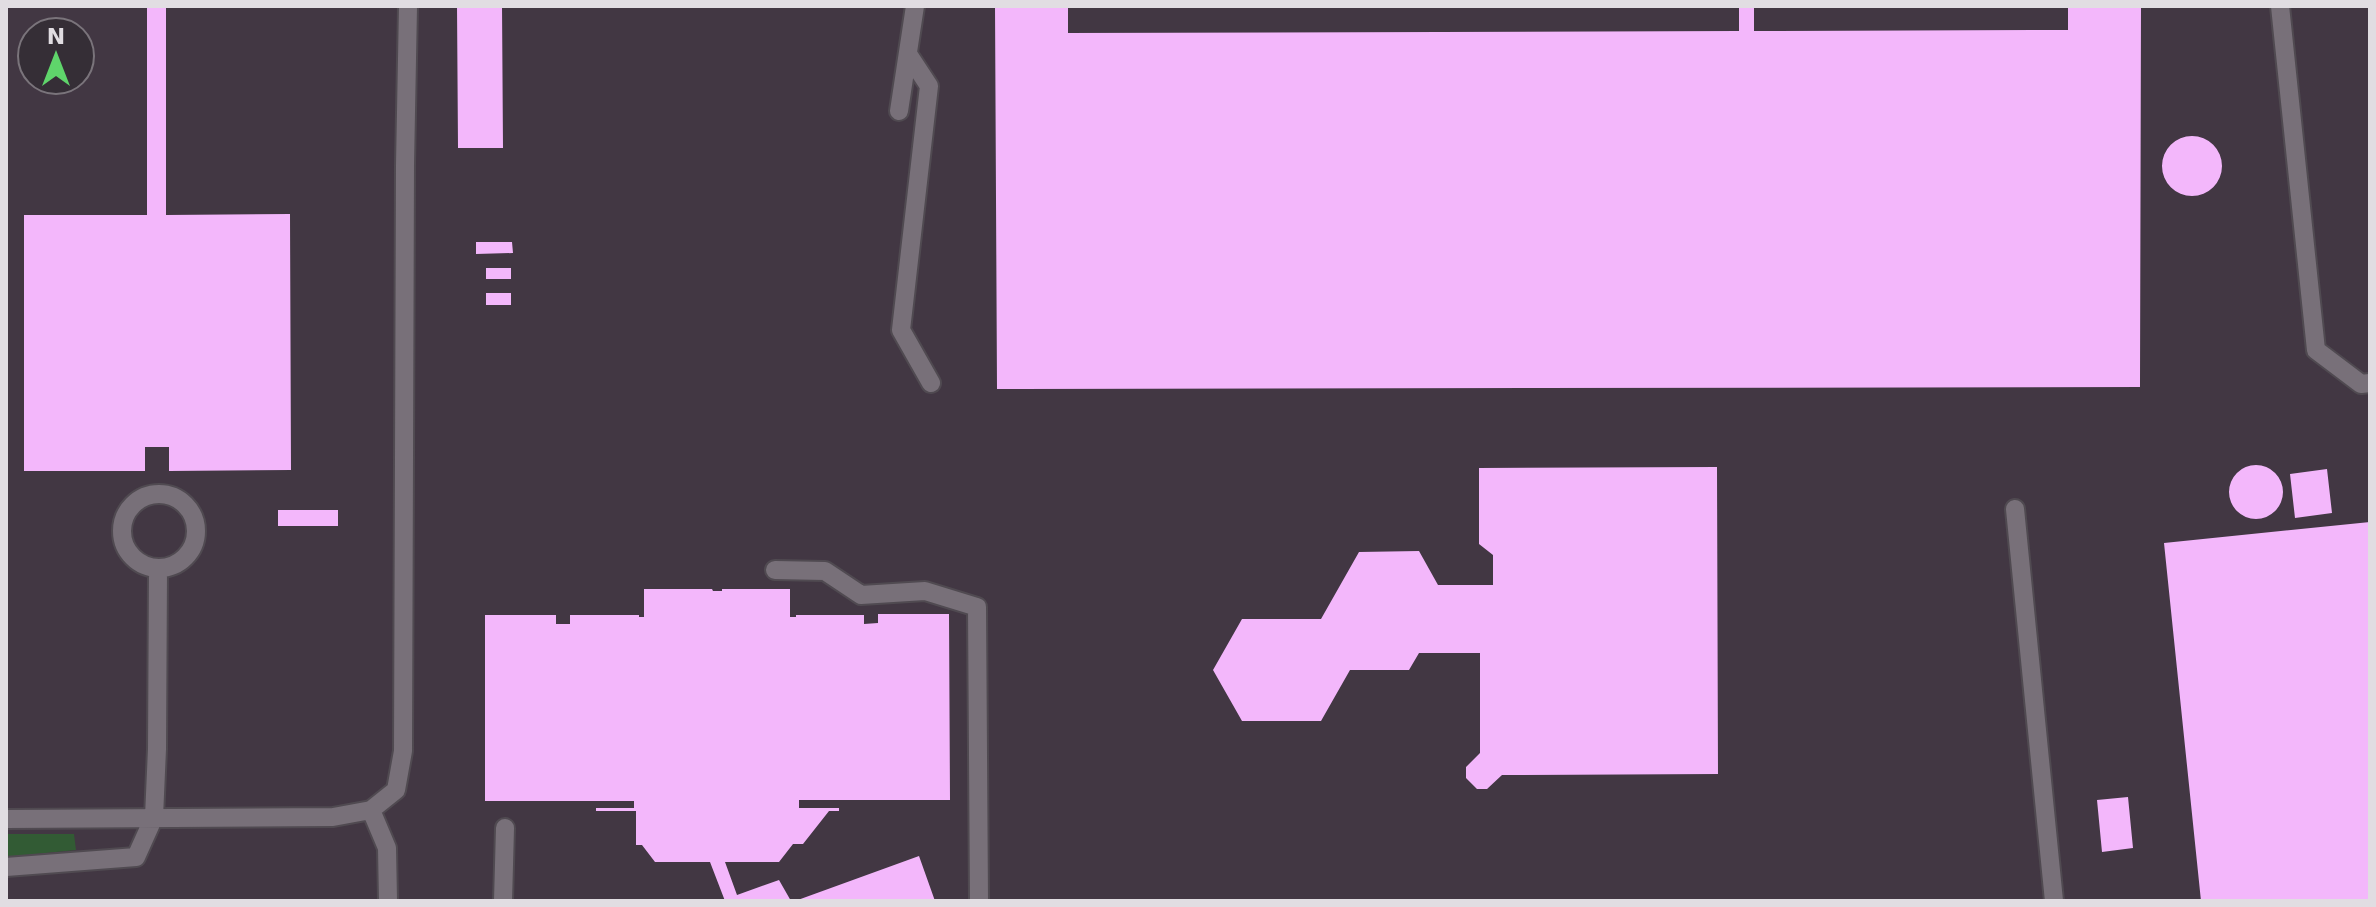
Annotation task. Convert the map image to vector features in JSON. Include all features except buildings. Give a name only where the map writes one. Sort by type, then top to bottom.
[{"type":"lane","points":[[6,819],[333,817],[371,810],[396,790],[403,751],[408,6]]},
{"type":"lane","points":[[899,111],[915,6]]},
{"type":"lane","points":[[2280,6],[2316,350],[2361,384],[2370,383]]},
{"type":"lane","points":[[908,54],[929,86],[901,330],[931,383]]},
{"type":"lane","points":[[147,495],[168,495],[181,501],[194,520],[196,534],[190,552],[176,564],[158,569],[141,564],[130,555],[124,543],[122,527],[125,515],[131,505],[147,495]]},
{"type":"lane","points":[[2015,509],[2054,901]]},
{"type":"lane","points":[[6,867],[136,857],[154,817],[158,569]]},
{"type":"lane","points":[[775,570],[825,571],[861,595],[925,591],[977,607],[979,901]]},
{"type":"lane","points":[[371,810],[387,848],[388,901]]},
{"type":"lane","points":[[503,901],[505,828]]},
{"type":"shaded area","points":[[6,6],[2370,6],[2370,901],[6,901]]},
{"type":"green space","points":[[6,834],[74,834],[76,850],[6,857]]}]
